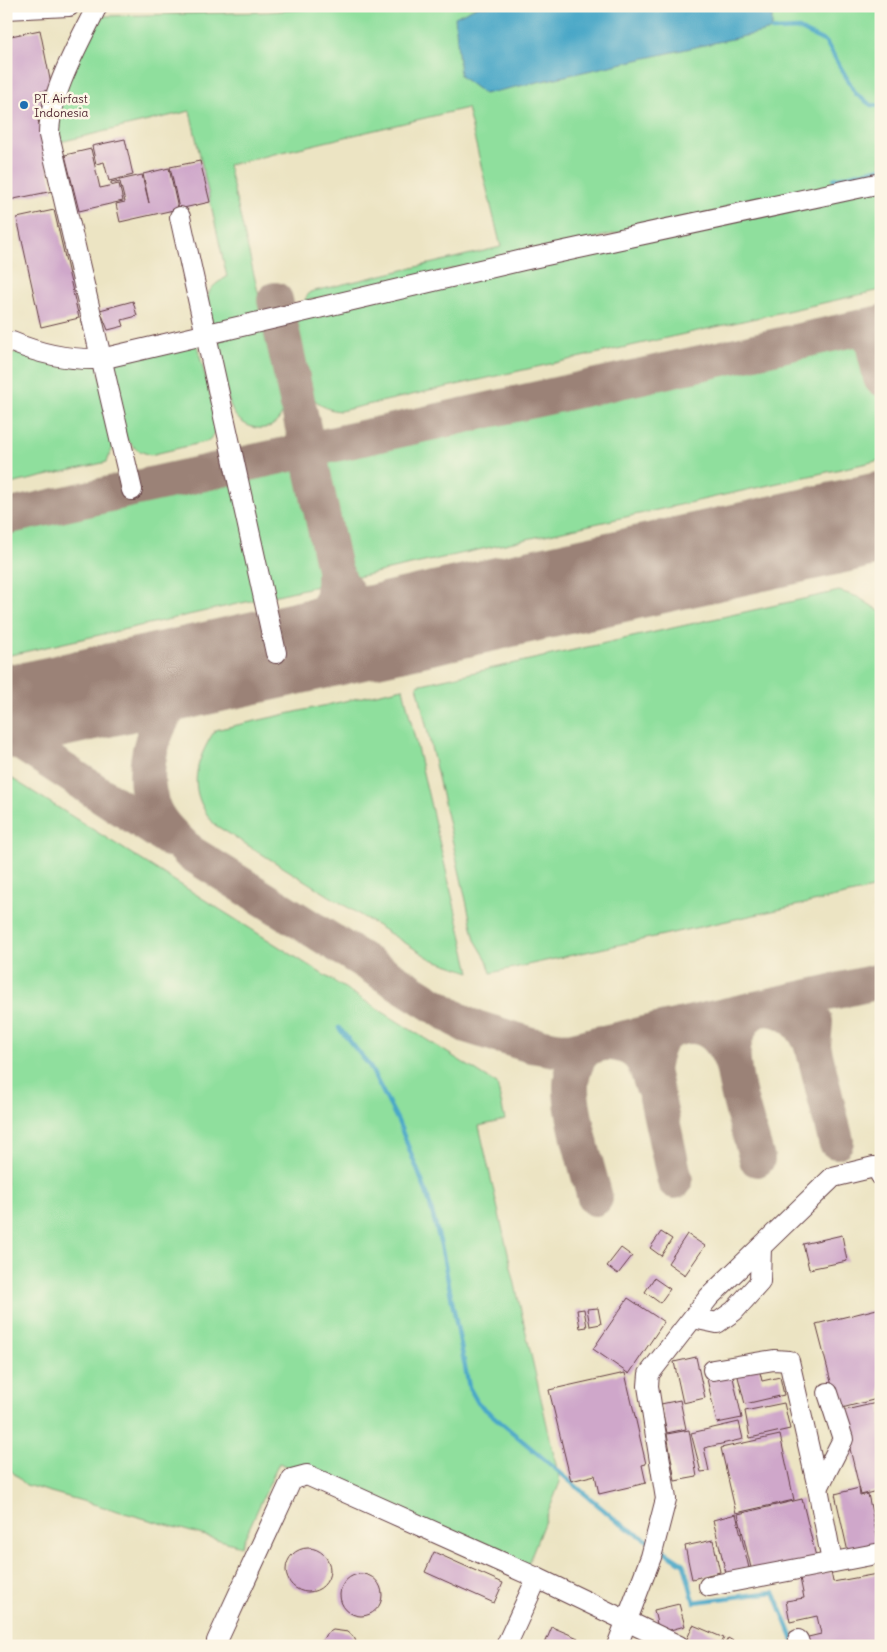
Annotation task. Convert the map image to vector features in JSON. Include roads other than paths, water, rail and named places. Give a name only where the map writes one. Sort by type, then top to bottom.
[{"type":"lane","points":[[6,9],[69,6]]},
{"type":"lane","points":[[97,6],[57,94],[49,123],[49,135],[132,490]]},
{"type":"lane","points":[[12,342],[58,356],[100,359],[523,260],[881,184]]},
{"type":"lane","points":[[180,217],[276,653]]},
{"type":"lane","points":[[617,1646],[661,1527],[666,1499],[648,1386],[649,1374],[709,1297],[833,1177],[877,1167],[881,1176]]},
{"type":"lane","points":[[693,1318],[718,1323],[734,1311],[760,1282],[760,1247]]},
{"type":"lane","points":[[713,1370],[774,1360],[788,1361],[818,1488],[832,1562]]},
{"type":"lane","points":[[818,1488],[843,1439],[828,1394]]},
{"type":"lane","points":[[217,1646],[217,1641],[292,1479],[299,1475],[308,1475],[537,1578],[679,1646]]},
{"type":"lane","points":[[709,1586],[881,1553]]},
{"type":"lane","points":[[506,1646],[537,1578]]},
{"type":"water","points":[[478,6],[772,6],[772,30],[484,94],[460,76],[455,17]]},
{"type":"waterway","points":[[772,30],[799,29],[826,42],[856,94],[871,105],[881,106]]},
{"type":"waterway","points":[[834,179],[881,168]]},
{"type":"waterway","points":[[339,1028],[369,1065],[398,1121],[427,1194],[441,1245],[469,1387],[478,1403],[618,1522],[650,1542]]},
{"type":"waterway","points":[[658,1547],[684,1564],[694,1602],[774,1592],[793,1639]]},
{"type":"place","name":"PT. Airfast Indonesia","points":[[24,105]]}]
